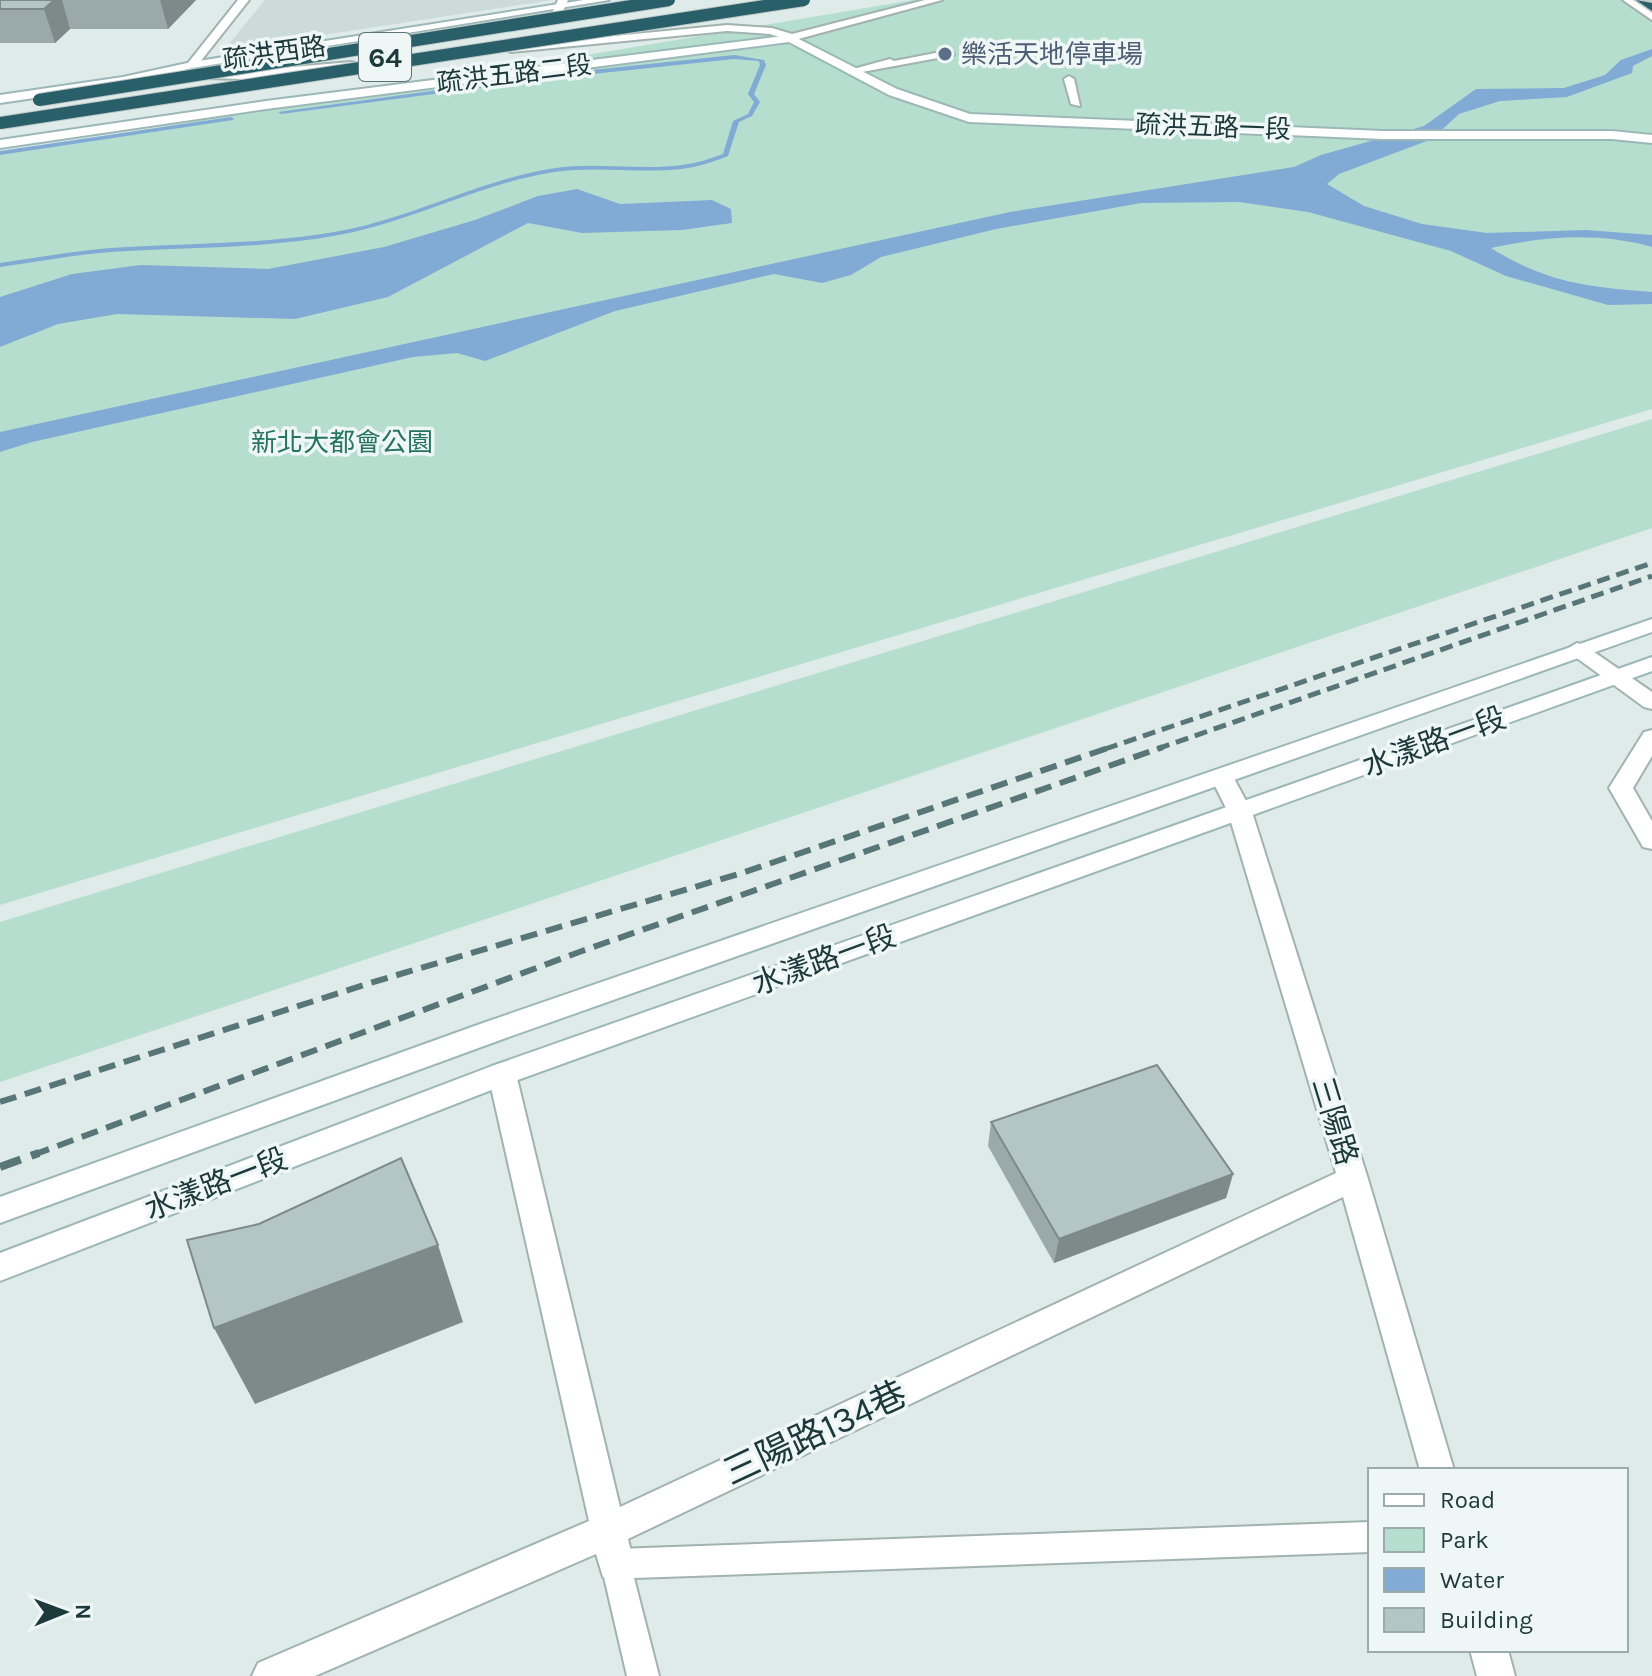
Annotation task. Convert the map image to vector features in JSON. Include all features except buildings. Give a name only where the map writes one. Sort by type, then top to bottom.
[{"type":"highway","points":[[39,100],[671,0]]},
{"type":"highway","name":"64","points":[[0,106],[728,0]]},
{"type":"highway","name":"64","points":[[0,114],[769,0]]},
{"type":"highway","points":[[751,8],[782,0]]},
{"type":"highway","points":[[0,123],[804,0]]},
{"type":"highway","points":[[1641,0],[1652,8]]},
{"type":"street","points":[[192,65],[244,0]]},
{"type":"street","name":"疏洪西路","points":[[0,99],[123,81],[192,65],[604,0]]},
{"type":"street","name":"疏洪西路","points":[[559,7],[671,0]]},
{"type":"street","name":"疏洪五路二段","points":[[0,144],[266,105],[791,38],[937,0]]},
{"type":"street","points":[[158,72],[246,75],[727,28],[772,31],[791,38]]},
{"type":"street","name":"疏洪五路一段","points":[[791,38],[893,92],[969,118],[1383,135],[1612,135],[1652,139]]},
{"type":"street","name":"疏洪西路","points":[[0,91],[120,73],[158,72]]},
{"type":"street","name":"水漾路一段","points":[[0,1210],[758,937],[1652,625]]},
{"type":"street","points":[[1577,649],[1652,702]]},
{"type":"street","name":"水漾路一段","points":[[0,1267],[502,1074],[1652,664]]},
{"type":"street","points":[[1652,737],[1621,788],[1652,841]]},
{"type":"street","name":"三陽路","points":[[1222,776],[1240,812],[1353,1179],[1436,1468]]},
{"type":"street","points":[[502,1074],[616,1564]]},
{"type":"street","name":"三陽路134巷","points":[[271,1676],[609,1530],[1353,1179]]},
{"type":"street","points":[[1490,1652],[1496,1676]]},
{"type":"lane","points":[[1627,0],[1652,17]]},
{"type":"lane","points":[[851,71],[951,53]]},
{"type":"lane","points":[[1069,79],[1076,104]]},
{"type":"lane","points":[[643,1676],[616,1564],[1368,1537]]},
{"type":"shaded area","points":[[265,0],[553,0],[224,50]]},
{"type":"green space","name":"新北大都會公園","points":[[913,0],[1652,0],[1652,409],[0,905],[0,154]]},
{"type":"green space","points":[[1652,419],[1652,528],[0,1082],[0,922]]},
{"type":"water","points":[[1652,49],[1652,56],[1633,66],[1632,73],[1567,97],[1500,101],[1459,114],[1432,139],[1339,174],[1327,184],[1364,206],[1422,224],[1487,233],[1586,230],[1652,235],[1652,247],[1612,239],[1572,237],[1491,248],[1531,269],[1568,281],[1652,292],[1652,304],[1608,305],[1506,276],[1451,251],[1308,212],[1239,202],[1141,203],[996,229],[881,257],[851,275],[822,283],[774,274],[615,311],[485,361],[457,353],[413,357],[32,442],[0,452],[0,432],[1010,212],[1294,167],[1321,155],[1424,126],[1476,89],[1564,88],[1605,75],[1621,60]]},
{"type":"water","points":[[577,189],[620,204],[712,200],[731,209],[732,223],[682,230],[582,233],[528,223],[388,297],[295,319],[117,314],[58,324],[0,347],[0,297],[72,274],[141,265],[268,269],[384,247],[475,220],[538,196]]},
{"type":"waterway","points":[[0,265],[110,250],[289,240],[369,226],[546,171],[591,167],[682,167],[705,163],[726,155],[736,121],[750,115],[757,102],[751,94],[763,65],[761,60],[734,57],[564,75],[281,112]]},
{"type":"waterway","points":[[0,153],[231,119]]},
{"type":"railway","points":[[1105,749],[1652,563]]},
{"type":"railway","points":[[1157,749],[1652,576]]},
{"type":"railway","points":[[0,1102],[370,983],[742,873],[1111,747]]},
{"type":"railway","points":[[33,1155],[582,951],[1163,747]]},
{"type":"railway","points":[[0,1167],[39,1153]]},
{"type":"place","name":"樂活天地停車場","points":[[945,54]]}]
